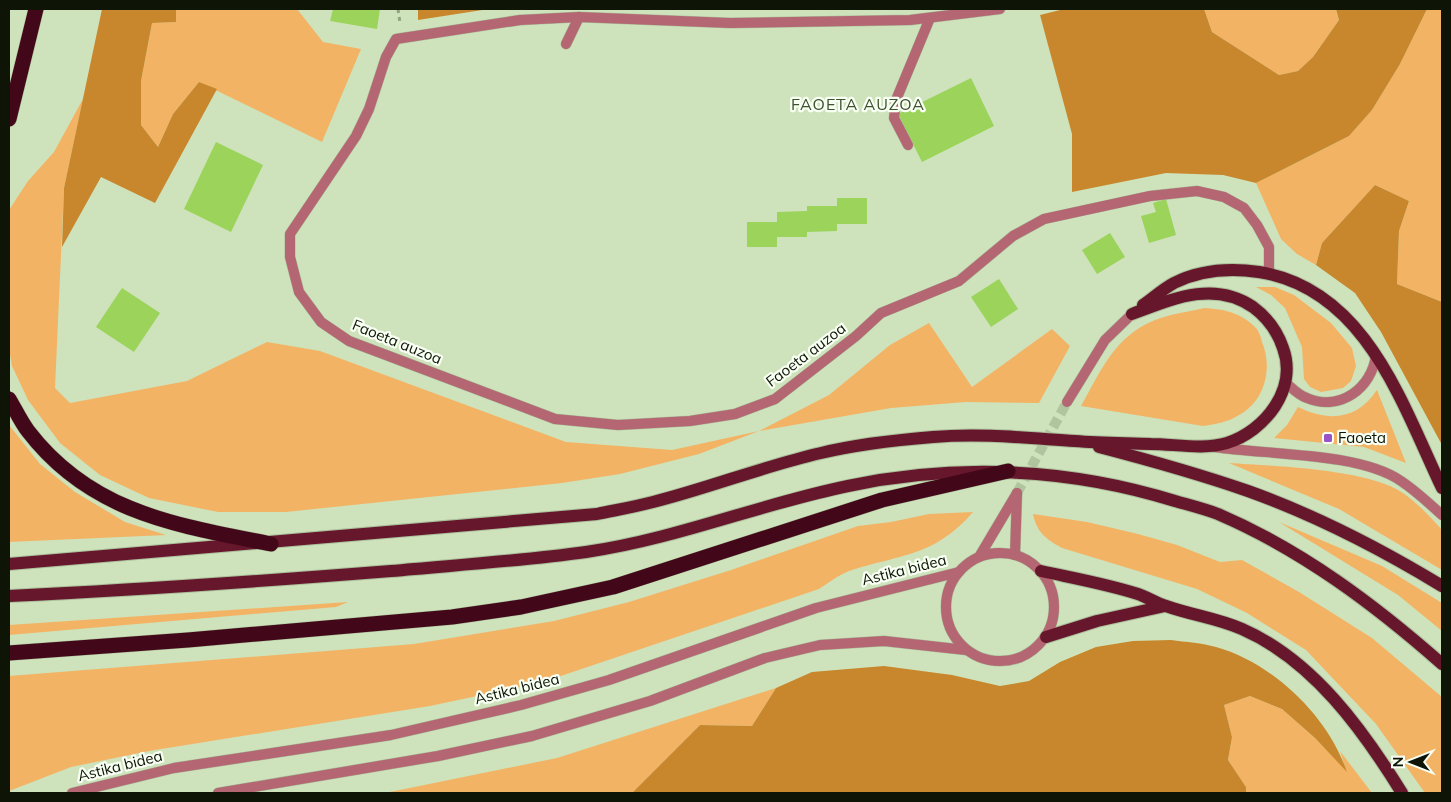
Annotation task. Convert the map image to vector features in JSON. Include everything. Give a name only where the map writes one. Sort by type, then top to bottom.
[{"type":"highway","points":[[9,119],[36,9]]},
{"type":"highway","points":[[9,399],[27,430],[50,456],[77,480],[103,496],[132,511],[270,544]]},
{"type":"highway","points":[[9,653],[413,621],[521,607],[613,587],[882,500],[1008,471]]},
{"type":"main road","points":[[1132,314],[1174,283],[1209,271],[1249,270],[1270,274],[1294,281],[1318,294],[1343,313],[1376,354],[1394,386],[1442,488]]},
{"type":"main road","points":[[9,564],[270,544],[597,514],[654,502],[820,453],[889,441],[973,434],[1076,441],[1200,445],[1225,443],[1247,434],[1268,417],[1281,398],[1285,382],[1285,351],[1276,328],[1261,313],[1240,298],[1208,292],[1180,296],[1132,314]]},
{"type":"main road","points":[[1076,441],[1167,465],[1249,492],[1342,532],[1412,568],[1442,586]]},
{"type":"main road","points":[[9,596],[326,576],[566,555],[620,547],[807,495],[853,485],[943,472],[1008,471],[1100,482],[1151,494],[1217,514],[1342,582],[1396,624],[1442,664]]},
{"type":"main road","points":[[1041,571],[1139,594],[1165,606],[1211,618],[1243,630],[1298,665],[1322,686],[1375,748],[1402,793]]},
{"type":"main road","points":[[1046,637],[1097,621],[1165,606]]},
{"type":"street","name":"Faoeta auzoa","points":[[1000,9],[930,18],[730,23],[579,17],[520,20],[396,39],[386,57],[369,109],[356,136],[290,234],[290,257],[299,292],[321,322],[349,341],[554,419],[618,425],[690,421],[735,414],[776,399],[856,336],[881,313],[959,281],[1013,236],[1044,219],[1150,196],[1197,192],[1224,197],[1244,208],[1257,225],[1269,247],[1270,274]]},
{"type":"street","points":[[566,44],[579,17]]},
{"type":"street","points":[[908,145],[894,118],[896,100],[930,18]]},
{"type":"street","points":[[1067,402],[1105,340],[1132,314]]},
{"type":"street","points":[[1285,382],[1306,398],[1322,402],[1344,400],[1363,386],[1374,369],[1376,354]]},
{"type":"street","points":[[1200,445],[1237,451],[1318,457],[1375,470],[1400,480],[1442,515]]},
{"type":"street","points":[[966,650],[951,631],[947,616],[946,600],[951,585],[959,572],[979,557],[1017,493],[1015,555]]},
{"type":"street","points":[[218,793],[438,756],[532,736],[650,701],[765,658],[820,645],[884,641],[966,650],[989,661],[1006,662],[1022,657],[1037,648],[1046,637],[1053,619],[1054,602],[1050,586],[1041,571],[1030,561],[1015,555],[997,553],[979,557]]},
{"type":"street","name":"Astika bidea","points":[[72,793],[174,768],[391,735],[521,704],[609,680],[816,608],[959,572]]},
{"type":"shaded area","points":[[102,9],[176,9],[176,22],[152,23],[141,81],[141,125],[158,147],[173,114],[199,82],[217,89],[155,203],[101,177],[62,247],[64,188]]},
{"type":"shaded area","points":[[176,9],[297,9],[323,42],[361,49],[322,142],[199,82],[173,114],[158,147],[141,125],[141,81],[152,23],[176,22]]},
{"type":"shaded area","points":[[418,9],[489,9],[418,20]]},
{"type":"shaded area","points":[[1064,9],[1204,9],[1212,32],[1279,75],[1298,71],[1313,57],[1339,20],[1336,9],[1427,9],[1400,64],[1372,110],[1349,136],[1256,183],[1223,175],[1166,173],[1072,192],[1072,134],[1040,15]]},
{"type":"shaded area","points":[[1204,9],[1336,9],[1339,20],[1313,57],[1298,71],[1279,75],[1212,32]]},
{"type":"shaded area","points":[[1427,9],[1442,9],[1442,302],[1397,284],[1399,231],[1409,201],[1375,185],[1322,243],[1316,265],[1297,254],[1281,239],[1256,183],[1349,136],[1372,110],[1400,64]]},
{"type":"shaded area","points":[[83,99],[64,188],[55,388],[70,403],[187,381],[267,342],[320,351],[566,442],[672,450],[759,431],[699,454],[620,474],[562,483],[286,512],[218,512],[149,498],[100,475],[60,443],[28,400],[12,366],[9,349],[9,210],[28,181],[54,152]]},
{"type":"shaded area","points":[[1375,185],[1409,201],[1399,231],[1397,284],[1442,302],[1442,445],[1381,332],[1355,293],[1316,265],[1322,243]]},
{"type":"shaded area","points":[[1256,287],[1275,287],[1294,295],[1331,323],[1352,348],[1356,366],[1351,381],[1343,388],[1321,392],[1310,387],[1304,379],[1302,347],[1285,308],[1271,295]]},
{"type":"shaded area","points":[[1204,308],[1219,309],[1239,315],[1251,323],[1259,333],[1267,362],[1266,373],[1261,393],[1248,409],[1231,419],[1203,426],[1081,406],[1110,356],[1129,335],[1155,320]]},
{"type":"shaded area","points":[[929,323],[972,387],[1052,329],[1070,346],[1039,403],[966,402],[891,408],[759,431],[829,395],[890,345]]},
{"type":"shaded area","points":[[1377,390],[1406,463],[1364,447],[1274,438],[1287,425],[1298,407],[1321,415],[1342,415],[1351,413],[1361,407]]},
{"type":"shaded area","points":[[9,425],[40,464],[75,492],[125,522],[166,535],[9,542]]},
{"type":"shaded area","points":[[1229,463],[1294,467],[1344,474],[1387,485],[1403,493],[1429,515],[1442,530],[1442,570],[1339,509]]},
{"type":"shaded area","points":[[973,512],[959,527],[944,538],[916,552],[849,571],[819,589],[543,682],[430,706],[149,751],[71,767],[9,791],[9,676],[414,644],[554,621],[629,602],[731,570],[858,526],[891,522],[929,514]]},
{"type":"shaded area","points":[[1033,514],[1087,522],[1138,534],[1177,545],[1220,562],[1242,560],[1299,592],[1372,638],[1442,697],[1442,793],[1425,793],[1376,724],[1306,650],[1247,613],[1197,589],[1062,548],[1043,535],[1037,526]]},
{"type":"shaded area","points":[[1279,522],[1382,566],[1442,603],[1442,631],[1398,595]]},
{"type":"shaded area","points":[[348,602],[336,607],[9,635],[9,625]]},
{"type":"shaded area","points":[[1171,640],[1216,647],[1258,665],[1277,679],[1296,694],[1327,731],[1347,772],[1315,738],[1282,709],[1250,696],[1224,705],[1232,737],[1228,760],[1246,787],[1246,793],[632,793],[700,725],[752,726],[776,688],[812,672],[884,666],[952,675],[1000,686],[1029,681],[1060,662],[1096,647],[1133,641]]},
{"type":"shaded area","points":[[776,688],[752,726],[700,725],[632,793],[385,793],[557,758]]},
{"type":"shaded area","points":[[1250,696],[1282,709],[1315,738],[1346,770],[1340,751],[1372,793],[1246,793],[1246,787],[1228,760],[1232,737],[1224,705]]},
{"type":"building","points":[[333,9],[380,9],[377,29],[330,21]]},
{"type":"building","points":[[971,78],[994,126],[922,162],[898,114]]},
{"type":"building","points":[[216,142],[263,165],[231,232],[184,209]]},
{"type":"building","points":[[837,198],[867,198],[867,224],[837,224],[837,231],[807,232],[807,237],[777,237],[777,247],[747,247],[747,222],[777,222],[777,212],[807,211],[807,206],[837,206]]},
{"type":"building","points":[[1166,199],[1176,235],[1149,243],[1141,216],[1156,212],[1153,203]]},
{"type":"building","points":[[1110,233],[1125,257],[1097,274],[1082,250]]},
{"type":"building","points":[[999,279],[1018,309],[991,327],[971,297]]},
{"type":"building","points":[[122,288],[160,313],[134,352],[96,327]]},
{"type":"tunnel","points":[[1017,493],[1067,402]]},
{"type":"place","name":"Faoeta","points":[[1328,438]]},
{"type":"district","name":"FAOETA AUZOA","points":[[858,104]]}]
